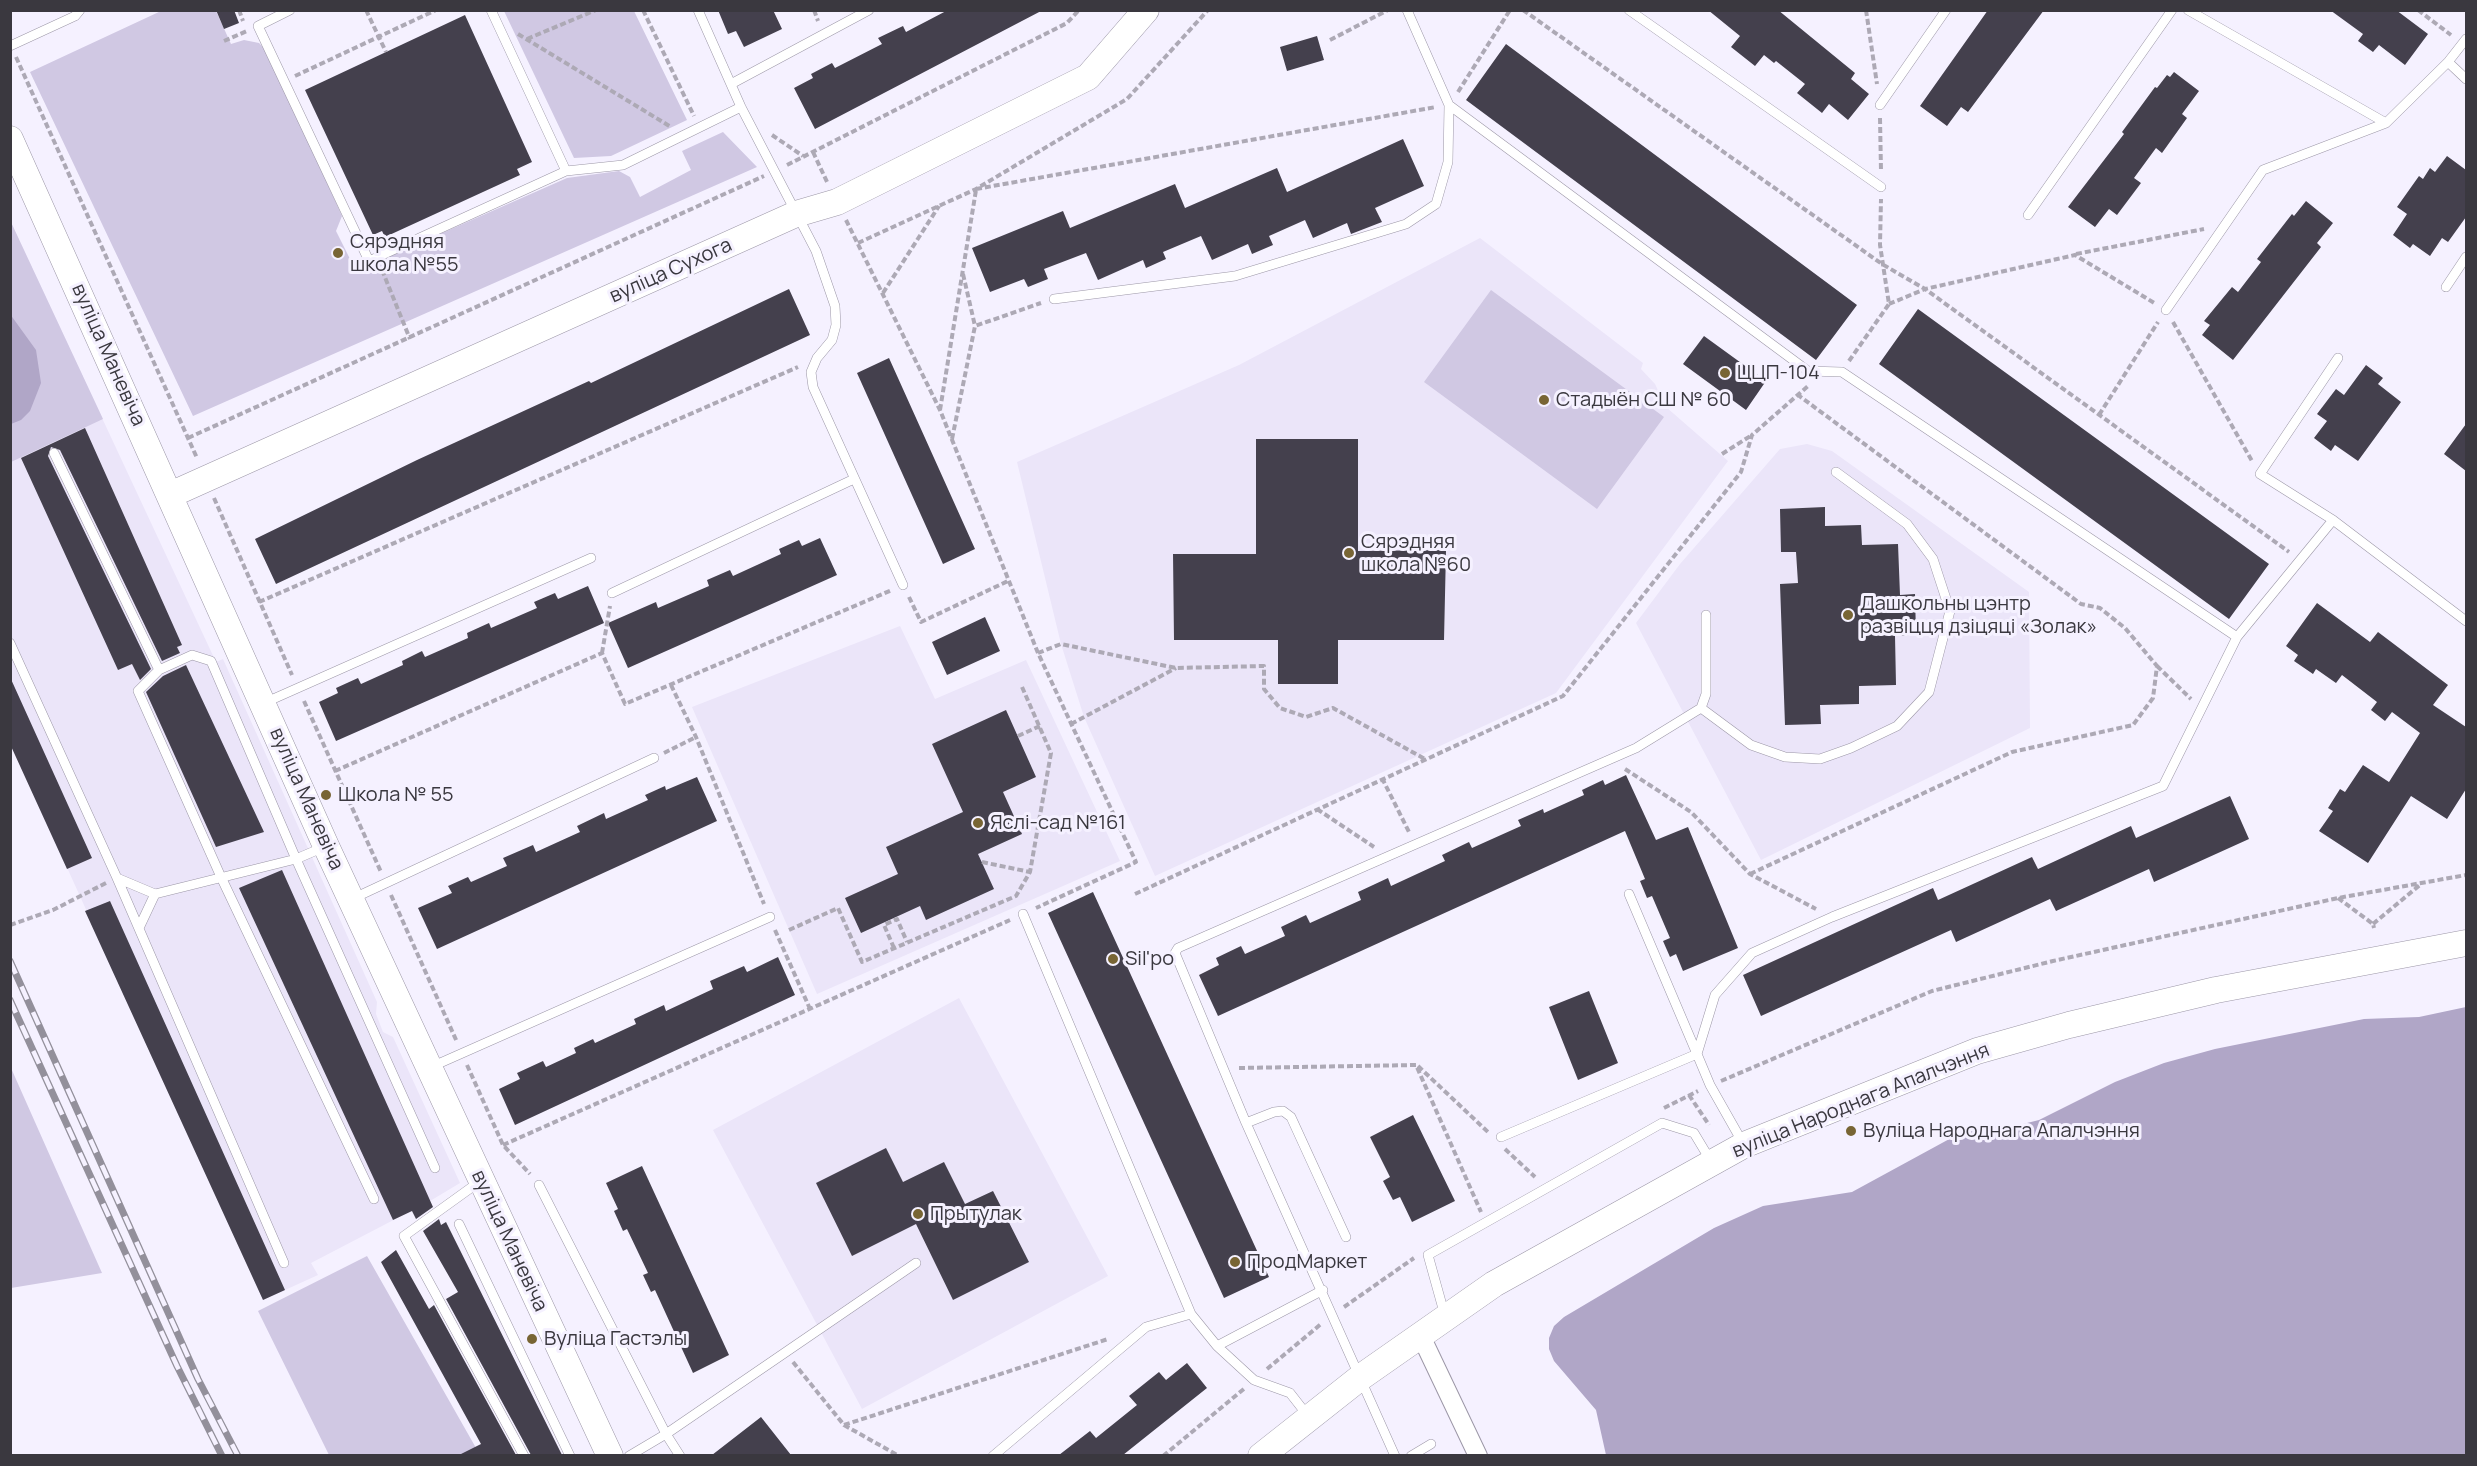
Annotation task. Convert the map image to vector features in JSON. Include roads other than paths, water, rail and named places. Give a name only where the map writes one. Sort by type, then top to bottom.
[{"type":"street","name":"вуліца Сухога","points":[[170,495],[796,214],[837,202],[1088,77],[1146,10]]},
{"type":"street","name":"вуліца Маневіча","points":[[10,139],[326,846],[610,1455]]},
{"type":"street","name":"вуліца Народнага Апалчэння","points":[[1261,1455],[1360,1377],[1494,1284],[1744,1146],[1977,1051],[2069,1025],[2216,990],[2466,943]]},
{"type":"street","points":[[1420,1334],[1478,1455]]},
{"type":"lane","points":[[11,46],[75,16],[80,10]]},
{"type":"lane","points":[[290,10],[258,26],[369,261],[566,171],[623,165],[741,107]]},
{"type":"lane","points":[[491,10],[566,171]]},
{"type":"lane","points":[[698,10],[741,107],[816,251],[835,306],[836,324],[832,340],[817,358],[811,372],[813,387],[903,585]]},
{"type":"lane","points":[[730,84],[869,10]]},
{"type":"lane","points":[[1054,299],[1235,276],[1406,224],[1436,204],[1448,162],[1449,105],[1407,10]]},
{"type":"lane","points":[[1629,10],[1881,187]]},
{"type":"lane","points":[[1880,105],[1946,10]]},
{"type":"lane","points":[[2028,215],[2172,10]]},
{"type":"lane","points":[[2188,10],[2386,123]]},
{"type":"lane","points":[[2166,310],[2263,170],[2386,123],[2448,62],[2464,41]]},
{"type":"lane","points":[[2448,62],[2466,79]]},
{"type":"lane","points":[[1449,105],[1808,370],[1842,372],[2237,637]]},
{"type":"lane","points":[[2446,287],[2466,257]]},
{"type":"lane","points":[[2338,358],[2260,474],[2333,520],[2466,621]]},
{"type":"lane","points":[[54,453],[159,670]]},
{"type":"lane","points":[[1701,708],[1751,745],[1785,757],[1820,759],[1897,726],[1929,692],[1950,610],[1933,559],[1907,525],[1836,472]]},
{"type":"lane","points":[[612,593],[854,479]]},
{"type":"lane","points":[[1498,1140],[1697,1054],[1715,994],[1752,953],[1832,917],[2163,786],[2237,637],[2333,520]]},
{"type":"lane","points":[[264,703],[591,558]]},
{"type":"lane","points":[[1395,1455],[1323,1290],[1246,1123],[1175,960],[1175,953],[1178,948],[1636,748],[1701,708],[1706,694],[1706,615]]},
{"type":"lane","points":[[10,643],[117,878],[284,1263]]},
{"type":"lane","points":[[374,1199],[221,876],[138,691],[159,670],[192,655],[211,661],[296,859],[435,1168]]},
{"type":"lane","points":[[351,899],[654,758]]},
{"type":"lane","points":[[117,878],[155,894],[296,859],[326,846]]},
{"type":"lane","points":[[139,928],[155,894]]},
{"type":"lane","points":[[1629,894],[1710,1085],[1744,1146]]},
{"type":"lane","points":[[1023,914],[1191,1314],[1217,1346],[1254,1380],[1290,1393],[1309,1418]]},
{"type":"lane","points":[[429,1068],[770,917]]},
{"type":"lane","points":[[1246,1123],[1274,1112],[1283,1112],[1291,1117],[1346,1237]]},
{"type":"lane","points":[[1445,1316],[1428,1254],[1662,1123],[1694,1134],[1713,1165]]},
{"type":"lane","points":[[481,1181],[404,1236],[524,1455]]},
{"type":"lane","points":[[539,1185],[666,1434],[680,1455]]},
{"type":"lane","points":[[459,1224],[570,1455]]},
{"type":"lane","points":[[628,1455],[666,1434],[916,1263]]},
{"type":"lane","points":[[1217,1346],[1323,1290]]},
{"type":"lane","points":[[993,1455],[1146,1327],[1191,1314]]},
{"type":"lane","points":[[1411,1455],[1431,1444]]},
{"type":"railway","points":[[10,961],[198,1379],[238,1456]]},
{"type":"railway","points":[[10,1000],[177,1366],[222,1456]]},
{"type":"place","name":"Сярэдняя школа №55","points":[[338,253]]},
{"type":"place","name":"ЦЦП-104","points":[[1725,373]]},
{"type":"place","name":"Стадыён СШ № 60","points":[[1544,400]]},
{"type":"place","name":"Сярэдняя школа №60","points":[[1349,553]]},
{"type":"place","name":"Дашкольны цэнтр развіцця дзіцяці «Золак»","points":[[1848,615]]},
{"type":"place","name":"Школа № 55","points":[[326,795]]},
{"type":"place","name":"Яслі-сад №161","points":[[978,823]]},
{"type":"place","name":"Sil'po","points":[[1113,959]]},
{"type":"place","name":"Вуліца Народнага Апалчэння","points":[[1851,1131]]},
{"type":"place","name":"Прытулак","points":[[918,1214]]},
{"type":"place","name":"ПродМаркет","points":[[1235,1262]]},
{"type":"place","name":"Вуліца Гастэлы","points":[[532,1339]]}]
